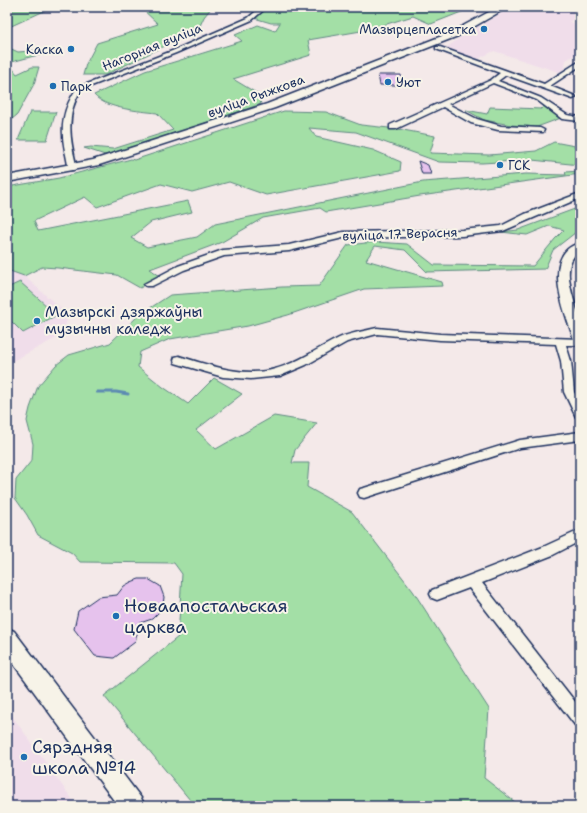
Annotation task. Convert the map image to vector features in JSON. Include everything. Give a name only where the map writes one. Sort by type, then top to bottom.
[{"type":"main road","name":"вуліца Рыжкова","points":[[7,179],[73,168],[114,158],[271,106],[455,34],[504,7]]},
{"type":"main road","points":[[7,638],[133,806]]},
{"type":"street","name":"Нагорная вуліца","points":[[73,168],[65,136],[71,98],[78,89],[174,52],[250,19],[264,7]]},
{"type":"street","points":[[438,48],[573,97]]},
{"type":"street","points":[[545,87],[580,63]]},
{"type":"street","points":[[393,127],[493,81],[504,73]]},
{"type":"street","points":[[493,81],[539,100],[565,117],[580,119]]},
{"type":"street","points":[[443,104],[474,121],[501,128],[540,130]]},
{"type":"street","name":"вуліца 17 Верасня","points":[[149,284],[182,268],[223,253],[289,248],[343,235],[462,233],[503,228],[580,195]]},
{"type":"street","points":[[580,246],[569,254],[563,270],[566,296],[580,339]]},
{"type":"street","points":[[179,360],[222,373],[251,375],[276,373],[302,362],[344,340],[377,331],[440,337],[580,342]]},
{"type":"street","points":[[560,341],[566,361],[569,392],[580,414]]},
{"type":"street","points":[[364,493],[520,444],[580,436]]},
{"type":"street","points":[[437,594],[548,551],[580,535]]},
{"type":"street","points":[[472,581],[580,720]]},
{"type":"shaded area","points":[[512,7],[580,7],[580,15],[569,22],[576,24],[574,31],[580,36],[580,52],[566,60],[564,69],[559,72],[494,51],[478,59],[446,48],[464,35]]},
{"type":"shaded area","name":"Мазырскі дзяржаўны музычны каледж","points":[[7,270],[24,276],[68,315],[65,327],[58,337],[7,364]]},
{"type":"shaded area","name":"Сярэдняя школа №14","points":[[7,709],[77,806],[7,806]]},
{"type":"green space","points":[[7,7],[53,7],[7,28]]},
{"type":"green space","points":[[140,7],[212,7],[204,17],[198,30],[105,75],[83,75],[86,64],[97,43],[158,24]]},
{"type":"green space","points":[[264,7],[474,7],[431,24],[413,16],[367,30],[308,40],[311,55],[233,79],[258,94],[261,104],[141,145],[105,155],[84,148],[91,147],[113,149],[173,130],[157,113],[115,106],[99,100],[94,95],[145,71],[242,41],[235,35],[258,25],[275,31],[280,23],[271,23],[254,18]]},
{"type":"green space","points":[[7,47],[18,52],[55,49],[49,54],[34,56],[8,63],[17,74],[32,67],[39,67],[34,84],[17,115],[7,123]]},
{"type":"green space","points":[[544,106],[561,118],[537,127],[511,125],[484,120],[466,110],[487,114],[490,107],[541,109]]},
{"type":"green space","points":[[284,111],[326,112],[361,125],[398,129],[435,136],[430,153],[489,155],[536,151],[554,142],[580,147],[580,165],[532,160],[482,163],[439,162],[356,132],[309,128],[316,137],[373,150],[401,162],[400,171],[266,195],[229,182],[192,192],[161,184],[97,207],[85,197],[34,221],[38,231],[188,201],[192,212],[151,222],[131,238],[147,247],[197,237],[215,224],[423,182],[526,174],[566,175],[565,172],[580,171],[580,174],[420,196],[326,212],[320,208],[263,218],[222,242],[150,269],[160,276],[140,288],[117,275],[42,267],[24,276],[7,270],[7,187],[59,178],[131,159],[134,160]]},
{"type":"green space","points":[[30,112],[56,112],[47,140],[18,140]]},
{"type":"green space","points":[[580,207],[580,229],[553,250],[545,269],[427,272],[405,250],[375,246],[366,260],[442,282],[443,286],[364,289],[288,315],[248,326],[170,339],[140,352],[138,367],[163,387],[188,404],[214,378],[242,394],[196,430],[216,449],[274,416],[317,423],[295,450],[292,463],[309,463],[307,487],[352,512],[413,591],[489,709],[484,778],[520,806],[195,806],[104,696],[178,637],[182,574],[174,563],[80,562],[72,553],[38,535],[27,515],[15,498],[16,480],[32,460],[33,444],[27,421],[38,386],[56,365],[69,355],[110,343],[138,316],[170,295],[282,287],[319,286],[348,245],[375,242],[407,244],[434,265],[533,266],[564,230],[549,226],[527,235],[501,232],[518,230]]},
{"type":"green space","points":[[20,282],[57,315],[23,333],[7,317],[7,288]]},
{"type":"building","name":"Уют","points":[[378,75],[401,75],[403,85],[380,85]]},
{"type":"building","points":[[418,161],[428,165],[431,174],[422,174]]},
{"type":"building","name":"Новаапостальская царква","points":[[139,579],[148,579],[160,586],[164,597],[163,605],[152,619],[140,623],[135,642],[114,658],[95,656],[74,629],[78,611],[98,597],[117,595],[124,586]]},
{"type":"waterway","points":[[97,392],[116,392],[128,394]]},
{"type":"place","name":"Мазырцепласетка","points":[[484,29]]},
{"type":"place","name":"Каска","points":[[71,49]]},
{"type":"place","name":"Уют","points":[[388,82]]},
{"type":"place","name":"Парк","points":[[53,86]]},
{"type":"place","name":"ГСК","points":[[500,165]]},
{"type":"place","name":"Мазырскі дзяржаўны музычны каледж","points":[[37,321]]},
{"type":"place","name":"Новаапостальская царква","points":[[116,616]]},
{"type":"place","name":"Сярэдняя школа №14","points":[[24,757]]}]
